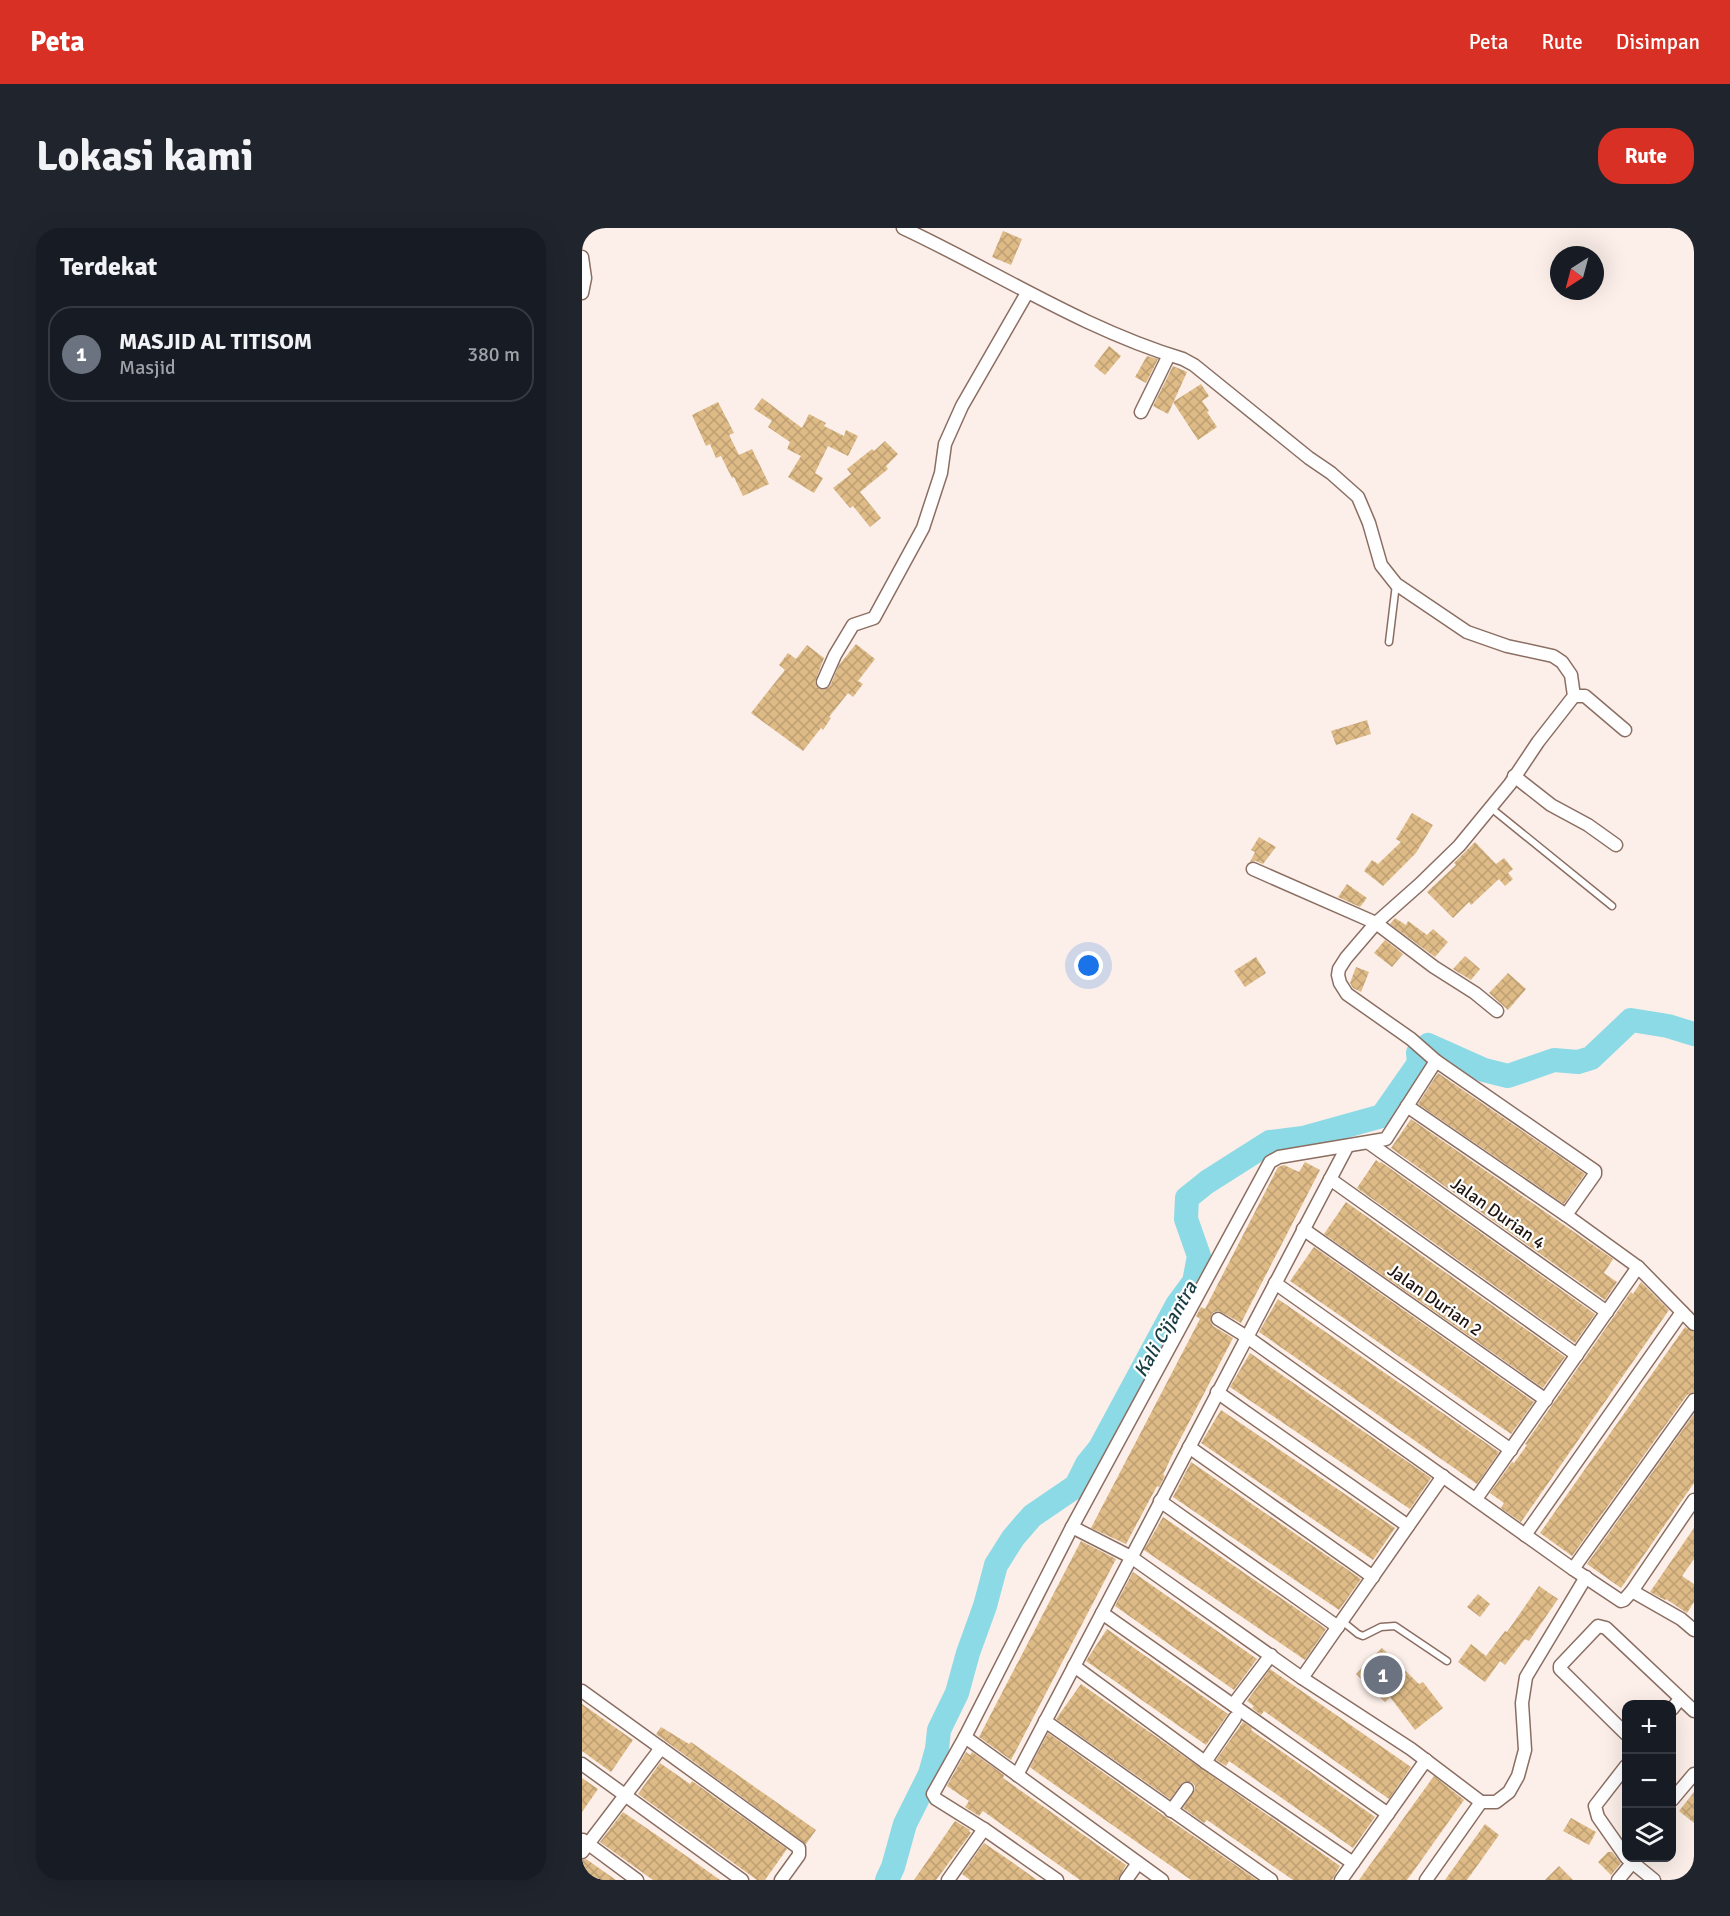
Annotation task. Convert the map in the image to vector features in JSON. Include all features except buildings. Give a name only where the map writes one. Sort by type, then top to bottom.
[{"type":"street","points":[[903,228],[1107,332],[1194,365],[1358,497],[1369,523],[1381,565],[1396,584],[1467,632],[1507,646],[1553,656],[1562,662],[1571,675],[1574,696],[1510,784],[1459,846],[1376,922],[1346,958],[1338,975],[1347,994],[1411,1039],[1432,1058],[1594,1171],[1595,1174],[1566,1215]]},
{"type":"street","points":[[582,257],[585,278],[582,292]]},
{"type":"street","points":[[823,682],[835,655],[853,625],[874,618],[923,528],[941,473],[945,444],[992,352],[1027,293]]},
{"type":"street","points":[[1141,412],[1169,355]]},
{"type":"street","points":[[1574,696],[1585,696],[1625,730]]},
{"type":"street","points":[[1514,776],[1551,805],[1588,825],[1616,845]]},
{"type":"street","points":[[1252,869],[1376,922],[1434,967],[1475,993],[1497,1011]]},
{"type":"street","points":[[1057,1880],[936,1799],[933,1794],[965,1737],[1072,1527],[1270,1162],[1279,1157],[1386,1139],[1407,1106],[1432,1058]]},
{"type":"street","points":[[1407,1106],[1638,1267],[1694,1324]]},
{"type":"street","name":"Jalan Durian 4","points":[[1369,1143],[1607,1312]]},
{"type":"street","points":[[1017,1775],[1347,1147]]},
{"type":"street","points":[[1330,1179],[1577,1354]]},
{"type":"street","name":"Jalan Durian 2","points":[[1303,1229],[1546,1400]]},
{"type":"street","points":[[1476,1499],[1638,1267]]},
{"type":"street","points":[[1275,1283],[1510,1450]]},
{"type":"street","points":[[1525,1535],[1682,1312]]},
{"type":"street","points":[[1218,1319],[1247,1336],[1621,1601],[1632,1591],[1694,1500]]},
{"type":"street","points":[[1217,1392],[1408,1526]]},
{"type":"street","points":[[1573,1569],[1694,1400]]},
{"type":"street","points":[[1189,1446],[1373,1577]]},
{"type":"street","points":[[1302,1678],[1443,1476]]},
{"type":"street","points":[[1160,1501],[1340,1624]]},
{"type":"street","points":[[1072,1527],[1131,1557],[1302,1678],[1426,1760],[1481,1802],[1496,1802],[1509,1792],[1518,1776],[1525,1750],[1522,1703],[1526,1677],[1586,1577]]},
{"type":"street","points":[[1632,1591],[1681,1619],[1694,1630]]},
{"type":"street","points":[[1102,1612],[1388,1814]]},
{"type":"street","points":[[1622,1730],[1560,1669],[1560,1666],[1598,1626],[1605,1628],[1694,1711]]},
{"type":"street","points":[[1233,1705],[1271,1655]]},
{"type":"street","points":[[1074,1665],[1205,1762],[1353,1863]]},
{"type":"street","points":[[582,1691],[799,1848],[799,1855],[781,1880]]},
{"type":"street","points":[[1676,1703],[1680,1699]]},
{"type":"street","points":[[1205,1762],[1235,1718]]},
{"type":"street","points":[[1045,1721],[1272,1880]]},
{"type":"street","points":[[965,1737],[1162,1880]]},
{"type":"street","points":[[637,1880],[584,1845],[661,1748]]},
{"type":"street","points":[[1341,1880],[1426,1760]]},
{"type":"street","points":[[582,1764],[742,1880]]},
{"type":"street","points":[[1622,1771],[1595,1806],[1598,1817],[1622,1850]]},
{"type":"street","points":[[1676,1794],[1694,1774]]},
{"type":"street","points":[[1171,1811],[1187,1790]]},
{"type":"street","points":[[1426,1880],[1481,1802]]},
{"type":"street","points":[[948,1880],[984,1829]]},
{"type":"street","points":[[1618,1880],[1625,1862]]},
{"type":"street","points":[[1633,1862],[1654,1880]]},
{"type":"street","points":[[1126,1880],[1138,1863]]},
{"type":"lane","points":[[1389,642],[1396,584]]},
{"type":"lane","points":[[1491,808],[1612,906]]},
{"type":"lane","points":[[1340,1624],[1363,1636],[1381,1627],[1395,1626],[1448,1660]]},
{"type":"waterway","name":"Kali Cijantra","points":[[887,1880],[905,1824],[930,1774],[937,1749],[939,1730],[957,1693],[996,1565],[1013,1538],[1032,1516],[1076,1486],[1087,1464],[1100,1448],[1177,1305],[1194,1282],[1199,1256],[1186,1219],[1187,1198],[1207,1182],[1270,1142],[1303,1138],[1382,1116],[1419,1063],[1418,1053],[1428,1045],[1484,1070],[1508,1076],[1554,1060],[1578,1062],[1591,1058],[1631,1020],[1668,1026],[1694,1034]]},
{"type":"place","name":"MASJID AL TITISOM","points":[[1383,1675]]}]
